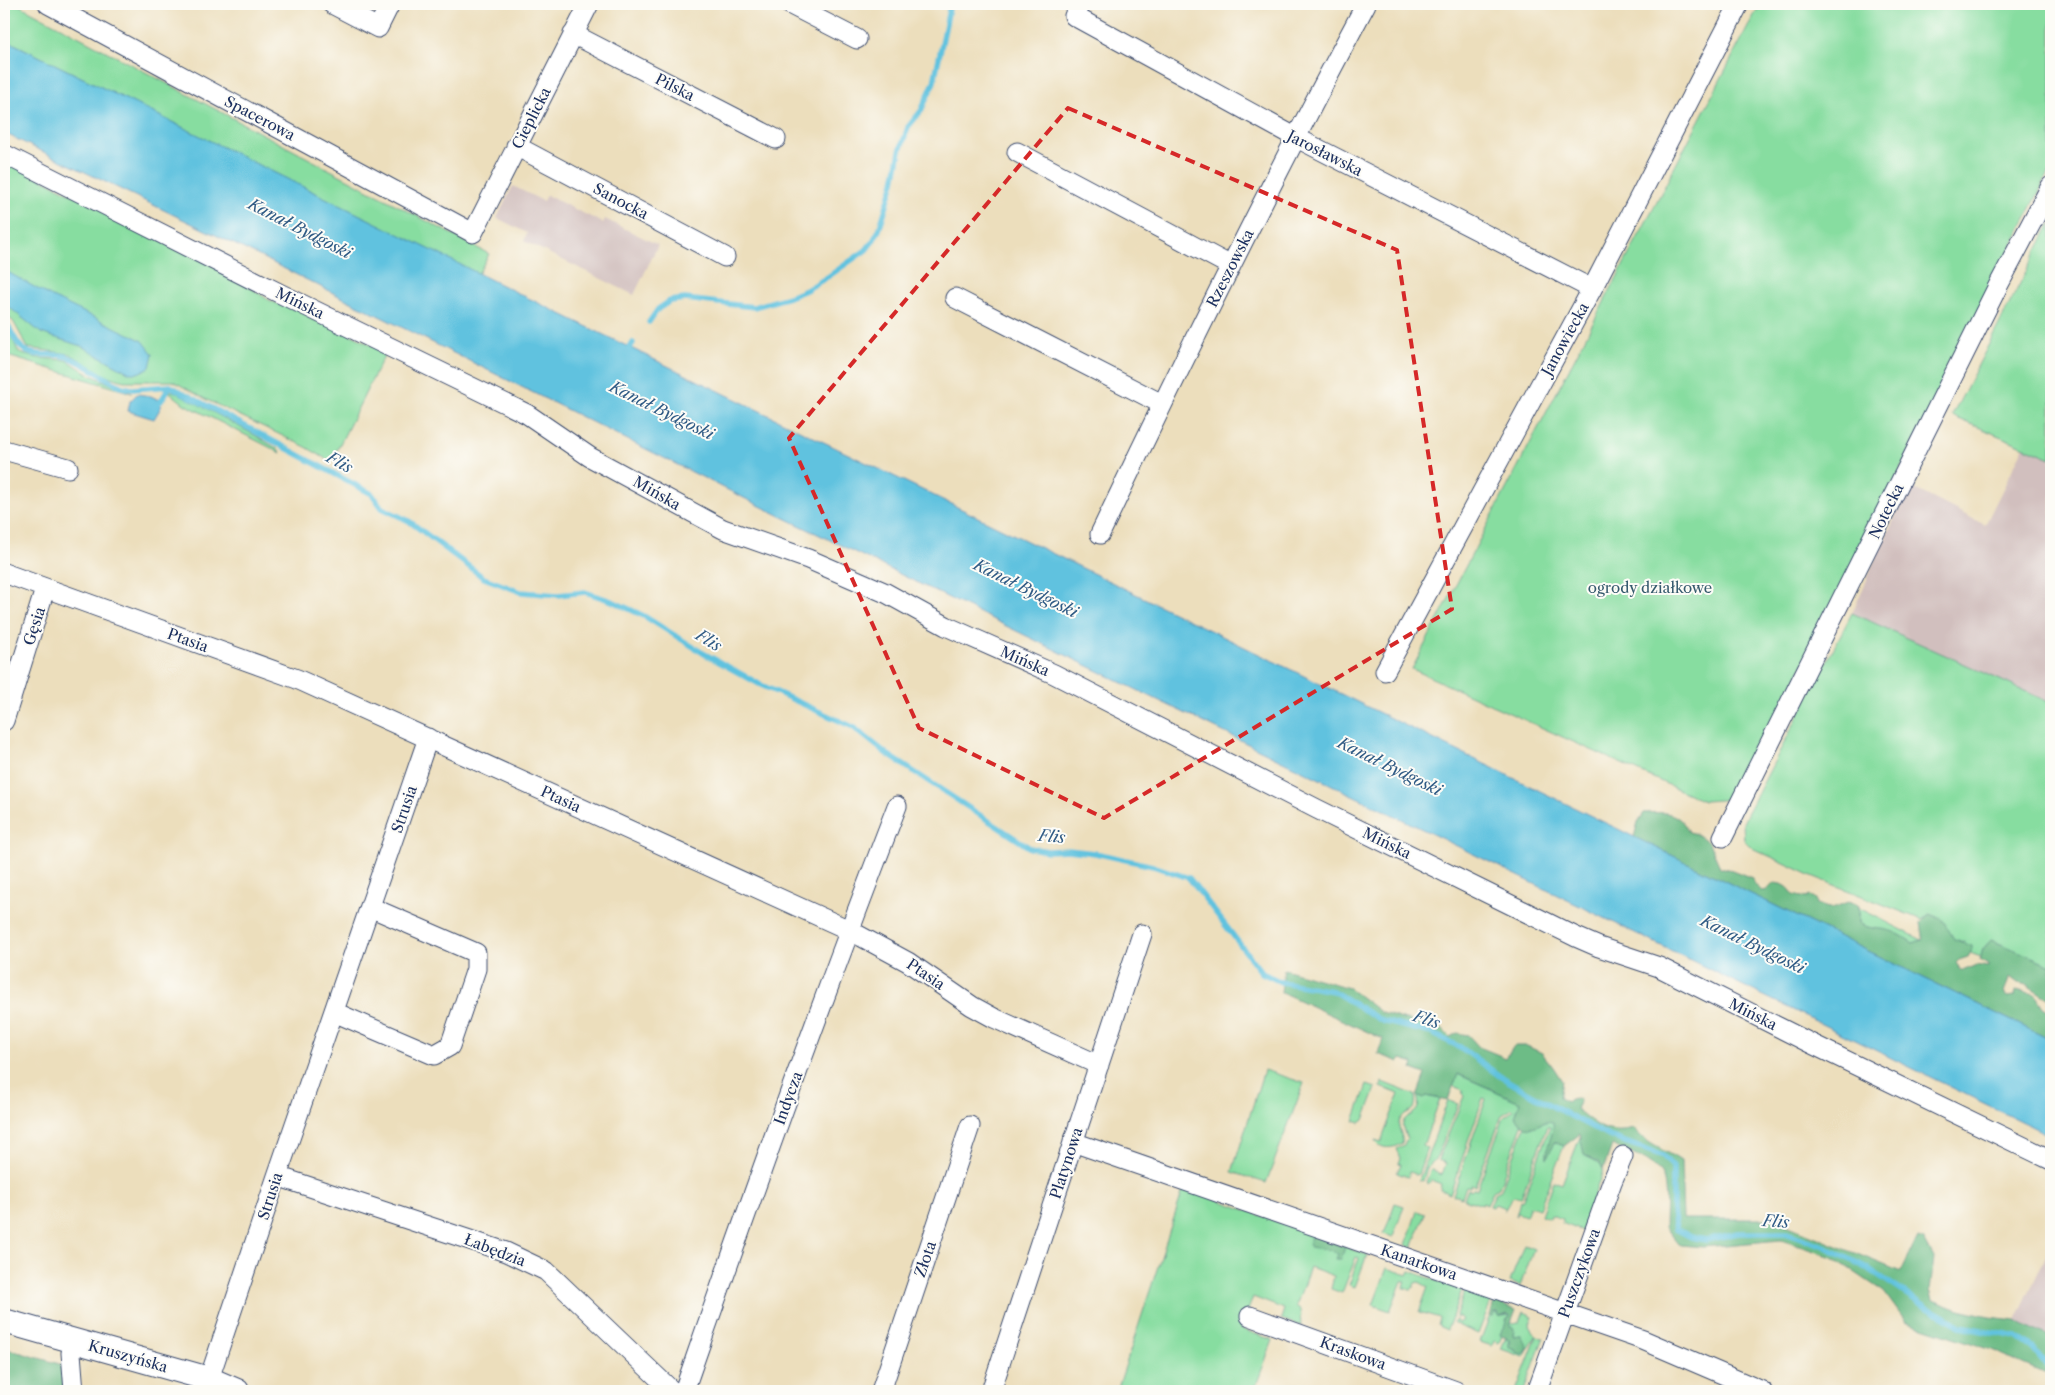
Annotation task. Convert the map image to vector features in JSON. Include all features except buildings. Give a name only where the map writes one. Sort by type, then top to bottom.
[{"type":"street","name":"Spacerowa","points":[[48,4],[473,232]]},
{"type":"street","points":[[332,4],[378,28],[390,4]]},
{"type":"street","name":"Cieplicka","points":[[473,232],[589,4]]},
{"type":"street","points":[[789,4],[857,39]]},
{"type":"street","name":"Jarosławska","points":[[1080,4],[1074,16],[1295,137],[1592,289]]},
{"type":"street","name":"Rzeszowska","points":[[1100,534],[1162,404],[1295,137],[1366,4]]},
{"type":"street","name":"Janowiecka","points":[[1385,671],[1592,289],[1739,4]]},
{"type":"street","name":"Pilska","points":[[573,34],[776,139]]},
{"type":"street","name":"Sanocka","points":[[516,146],[725,256]]},
{"type":"street","points":[[1017,152],[1231,266]]},
{"type":"street","name":"Mińska","points":[[4,154],[262,284],[527,414],[590,457],[723,529],[808,559],[886,592],[946,626],[1054,674],[1317,809],[1576,937],[1599,947],[1660,967],[1808,1042],[2051,1160]]},
{"type":"street","name":"Notecka","points":[[1723,838],[1993,295],[2051,186]]},
{"type":"street","points":[[955,298],[1162,404]]},
{"type":"street","points":[[4,450],[68,468]]},
{"type":"street","name":"Ptasia","points":[[4,574],[296,679],[428,738],[849,930],[908,962],[972,1006],[994,1018],[1099,1065]]},
{"type":"street","name":"Gęsia","points":[[4,721],[45,589]]},
{"type":"street","name":"Strusia","points":[[209,1380],[277,1176],[428,738]]},
{"type":"street","name":"Indycza","points":[[684,1391],[849,930],[897,806]]},
{"type":"street","points":[[334,1012],[434,1055],[450,1046],[476,969],[476,953],[370,908]]},
{"type":"street","name":"Platynowa","points":[[990,1391],[1142,934]]},
{"type":"street","name":"Złota","points":[[881,1391],[970,1126]]},
{"type":"street","name":"Kanarkowa","points":[[1073,1142],[1643,1340],[1762,1391]]},
{"type":"street","name":"Puszczykowa","points":[[1537,1391],[1623,1156]]},
{"type":"street","name":"Łabędzia","points":[[277,1176],[506,1252],[546,1271],[672,1391]]},
{"type":"street","name":"Kraskowa","points":[[1250,1316],[1456,1391]]},
{"type":"street","name":"Kruszyńska","points":[[4,1322],[209,1380],[237,1391]]},
{"type":"street","name":"Kruszyńska","points":[[74,1341],[71,1354],[74,1391]]},
{"type":"highlighted area","points":[[1068,108],[1397,250],[1452,609],[1104,818],[919,728],[789,438]]},
{"type":"shaded area","points":[[513,186],[543,201],[546,195],[603,223],[605,219],[658,245],[634,295],[524,241],[527,233],[497,218]]},
{"type":"shaded area","points":[[2025,444],[2051,455],[2051,703],[1852,613],[1909,486],[1985,525]]},
{"type":"shaded area","points":[[2051,1245],[2051,1339],[2016,1320]]},
{"type":"green space","points":[[4,4],[17,4],[489,254],[478,274],[4,39]]},
{"type":"green space","name":"ogrody działkowe","points":[[1760,4],[2051,4],[2051,168],[1736,799],[1704,801],[1412,669]]},
{"type":"green space","points":[[4,160],[234,276],[267,299],[278,304],[300,309],[386,352],[331,462],[306,447],[205,399],[173,381],[124,381],[107,376],[70,354],[28,348],[13,321],[4,315]]},
{"type":"green space","points":[[2051,223],[2051,458],[1952,416]]},
{"type":"green space","points":[[4,325],[18,351],[22,354],[38,358],[67,360],[90,375],[132,393],[4,355]]},
{"type":"green space","points":[[167,390],[176,392],[253,434],[278,449],[281,453],[184,404]]},
{"type":"green space","points":[[1852,613],[2051,703],[2051,965],[1991,940],[1983,949],[1981,957],[1970,953],[1972,950],[1964,942],[1954,939],[1950,935],[1942,919],[1929,914],[1922,920],[1812,876],[1752,848],[1744,840],[1743,823],[1747,814]]},
{"type":"green space","points":[[1644,813],[1665,813],[1676,816],[1689,832],[1702,837],[1706,841],[1720,867],[1752,878],[1754,884],[1762,891],[1767,890],[1774,883],[1778,883],[1788,888],[1793,895],[1806,898],[1810,896],[1816,900],[1817,904],[1827,908],[1848,902],[1855,903],[1859,906],[1859,923],[1894,932],[1913,943],[1922,940],[1921,923],[1929,914],[1942,919],[1954,939],[1972,946],[1968,957],[1956,963],[1961,970],[1976,965],[1989,967],[1989,965],[1980,960],[1983,949],[1991,940],[2051,965],[2051,1000],[2010,977],[2004,992],[2008,997],[2015,996],[2016,990],[2035,994],[2043,1007],[2051,1012],[2051,1040],[1634,837],[1638,822]]},
{"type":"green space","points":[[1859,908],[1922,940],[1913,943],[1894,933],[1862,925],[1859,923]]},
{"type":"green space","points":[[1284,969],[1349,988],[1382,1013],[1423,1025],[1427,1020],[1436,1023],[1450,1037],[1457,1033],[1468,1035],[1479,1047],[1506,1058],[1514,1046],[1527,1046],[1542,1053],[1562,1081],[1559,1098],[1567,1102],[1573,1098],[1580,1100],[1576,1109],[1602,1128],[1616,1131],[1634,1129],[1650,1143],[1681,1161],[1683,1219],[1772,1219],[1901,1272],[1918,1237],[1924,1239],[1934,1258],[1930,1290],[1933,1300],[1959,1310],[1989,1317],[2016,1320],[2051,1339],[2051,1376],[1992,1350],[1905,1321],[1884,1292],[1832,1257],[1781,1240],[1703,1247],[1680,1245],[1665,1227],[1664,1180],[1660,1172],[1653,1166],[1612,1145],[1603,1170],[1599,1162],[1584,1155],[1580,1134],[1564,1146],[1554,1142],[1547,1159],[1547,1149],[1553,1131],[1553,1122],[1545,1122],[1530,1127],[1524,1126],[1515,1117],[1520,1102],[1458,1074],[1448,1100],[1426,1096],[1424,1099],[1417,1096],[1425,1074],[1412,1069],[1414,1063],[1401,1059],[1399,1062],[1378,1054],[1383,1039],[1281,992]]},
{"type":"green space","points":[[1264,1070],[1304,1083],[1266,1183],[1232,1172]]},
{"type":"green space","points":[[1457,1074],[1520,1102],[1518,1119],[1522,1125],[1499,1188],[1493,1191],[1487,1205],[1464,1199],[1468,1189],[1477,1189],[1504,1117],[1513,1111],[1512,1109],[1502,1115],[1475,1186],[1471,1184],[1470,1187],[1466,1186],[1462,1198],[1453,1195],[1486,1099],[1483,1098],[1450,1194],[1440,1190],[1441,1184],[1431,1180],[1429,1184],[1426,1182],[1431,1169],[1442,1175],[1446,1163],[1438,1160],[1464,1096],[1462,1094],[1463,1090],[1453,1086]]},
{"type":"green space","points":[[1382,1082],[1415,1095],[1415,1107],[1403,1116],[1399,1123],[1402,1143],[1387,1148],[1380,1146],[1375,1140],[1381,1142],[1399,1094],[1381,1087]]},
{"type":"green space","points":[[1367,1085],[1376,1088],[1364,1120],[1360,1123],[1354,1121]]},
{"type":"green space","points":[[1417,1096],[1424,1099],[1425,1096],[1440,1099],[1423,1146],[1427,1148],[1418,1175],[1410,1172],[1408,1177],[1397,1173],[1401,1164],[1398,1163],[1400,1158],[1396,1149],[1404,1145],[1407,1138],[1403,1129],[1403,1123],[1417,1109]]},
{"type":"green space","points":[[1448,1100],[1458,1104],[1437,1157],[1427,1168],[1423,1181],[1419,1180]]},
{"type":"green space","points":[[1540,1112],[1561,1121],[1554,1142],[1564,1146],[1539,1209],[1530,1206],[1526,1216],[1517,1213],[1516,1216],[1520,1201],[1522,1202],[1550,1126],[1547,1126],[1521,1198],[1513,1196],[1504,1211],[1505,1208],[1495,1204],[1493,1207],[1490,1206],[1495,1193],[1501,1190],[1525,1126],[1532,1128]]},
{"type":"green space","points":[[1580,1137],[1583,1142],[1584,1155],[1598,1163],[1603,1170],[1582,1231],[1562,1223],[1563,1219],[1551,1215],[1550,1218],[1541,1215],[1553,1181],[1562,1184]]},
{"type":"green space","points":[[1184,1187],[1367,1255],[1355,1287],[1349,1285],[1359,1258],[1356,1257],[1342,1293],[1331,1289],[1334,1276],[1310,1267],[1296,1306],[1300,1309],[1301,1326],[1281,1319],[1284,1309],[1253,1297],[1241,1329],[1273,1340],[1254,1391],[1117,1391]]},
{"type":"green space","points":[[1395,1203],[1404,1206],[1393,1237],[1384,1234]]},
{"type":"green space","points":[[1417,1211],[1425,1214],[1412,1248],[1406,1245]]},
{"type":"green space","points":[[1312,1235],[1345,1247],[1341,1259],[1336,1259],[1338,1254],[1330,1250],[1310,1247],[1308,1245]]},
{"type":"green space","points":[[1524,1245],[1534,1249],[1520,1286],[1510,1282]]},
{"type":"green space","points":[[1387,1268],[1408,1275],[1410,1271],[1462,1290],[1447,1330],[1438,1326],[1440,1318],[1419,1312],[1428,1287],[1419,1282],[1415,1283],[1412,1289],[1403,1288],[1406,1281],[1402,1281],[1390,1311],[1373,1305]]},
{"type":"green space","points":[[1465,1291],[1491,1301],[1478,1334],[1453,1323],[1455,1319],[1458,1323],[1462,1320],[1459,1316],[1455,1318]]},
{"type":"green space","points":[[1494,1302],[1516,1310],[1510,1326],[1514,1328],[1513,1336],[1521,1335],[1528,1347],[1527,1351],[1523,1354],[1509,1347],[1509,1339],[1501,1336],[1500,1334],[1507,1323],[1506,1320],[1510,1315],[1499,1317],[1498,1313],[1495,1313],[1493,1317],[1490,1316]]},
{"type":"green space","points":[[1524,1312],[1533,1316],[1529,1326],[1536,1336],[1524,1357],[1501,1349],[1506,1337],[1509,1339],[1508,1343],[1516,1351],[1527,1346],[1521,1335],[1513,1336],[1514,1331],[1510,1327],[1511,1323],[1520,1322]]},
{"type":"green space","points":[[1495,1313],[1502,1316],[1510,1315],[1506,1320],[1508,1323],[1500,1334],[1502,1336],[1499,1343],[1494,1341],[1492,1346],[1480,1342],[1490,1315]]},
{"type":"green space","points":[[1537,1336],[1544,1337],[1524,1391],[1516,1391]]},
{"type":"green space","points":[[4,1348],[63,1365],[65,1391],[4,1391]]},
{"type":"water","name":"Kanał Bydgoski","points":[[4,39],[524,296],[2051,1040],[2051,1136],[750,501],[261,257],[4,133]]},
{"type":"water","points":[[4,270],[52,297],[143,341],[153,354],[150,367],[138,373],[130,373],[81,346],[41,333],[4,303]]},
{"type":"water","points":[[137,394],[151,396],[161,401],[160,409],[154,419],[128,411],[130,401]]},
{"type":"waterway","points":[[649,322],[658,309],[670,301],[685,299],[754,307],[789,297],[806,290],[829,276],[866,250],[879,230],[908,127],[921,111],[934,82],[950,4]]},
{"type":"waterway","name":"Flis","points":[[4,320],[16,341],[26,351],[36,354],[68,357],[82,363],[122,387],[132,389],[170,386],[372,494],[382,508],[409,521],[484,578],[521,592],[558,595],[585,592],[612,601],[644,616],[703,653],[761,685],[853,727],[887,754],[1030,848],[1048,851],[1068,850],[1095,853],[1153,866],[1189,878],[1262,973],[1281,982],[1333,991],[1382,1021],[1431,1033],[1460,1047],[1501,1077],[1554,1107],[1609,1136],[1663,1156],[1673,1167],[1673,1211],[1676,1229],[1691,1237],[1706,1240],[1738,1233],[1787,1233],[1824,1246],[1869,1269],[1921,1304],[1961,1326],[2017,1337],[2033,1348],[2051,1371]]},
{"type":"waterway","points":[[626,354],[633,343]]},
{"type":"waterway","points":[[161,401],[170,386]]}]
